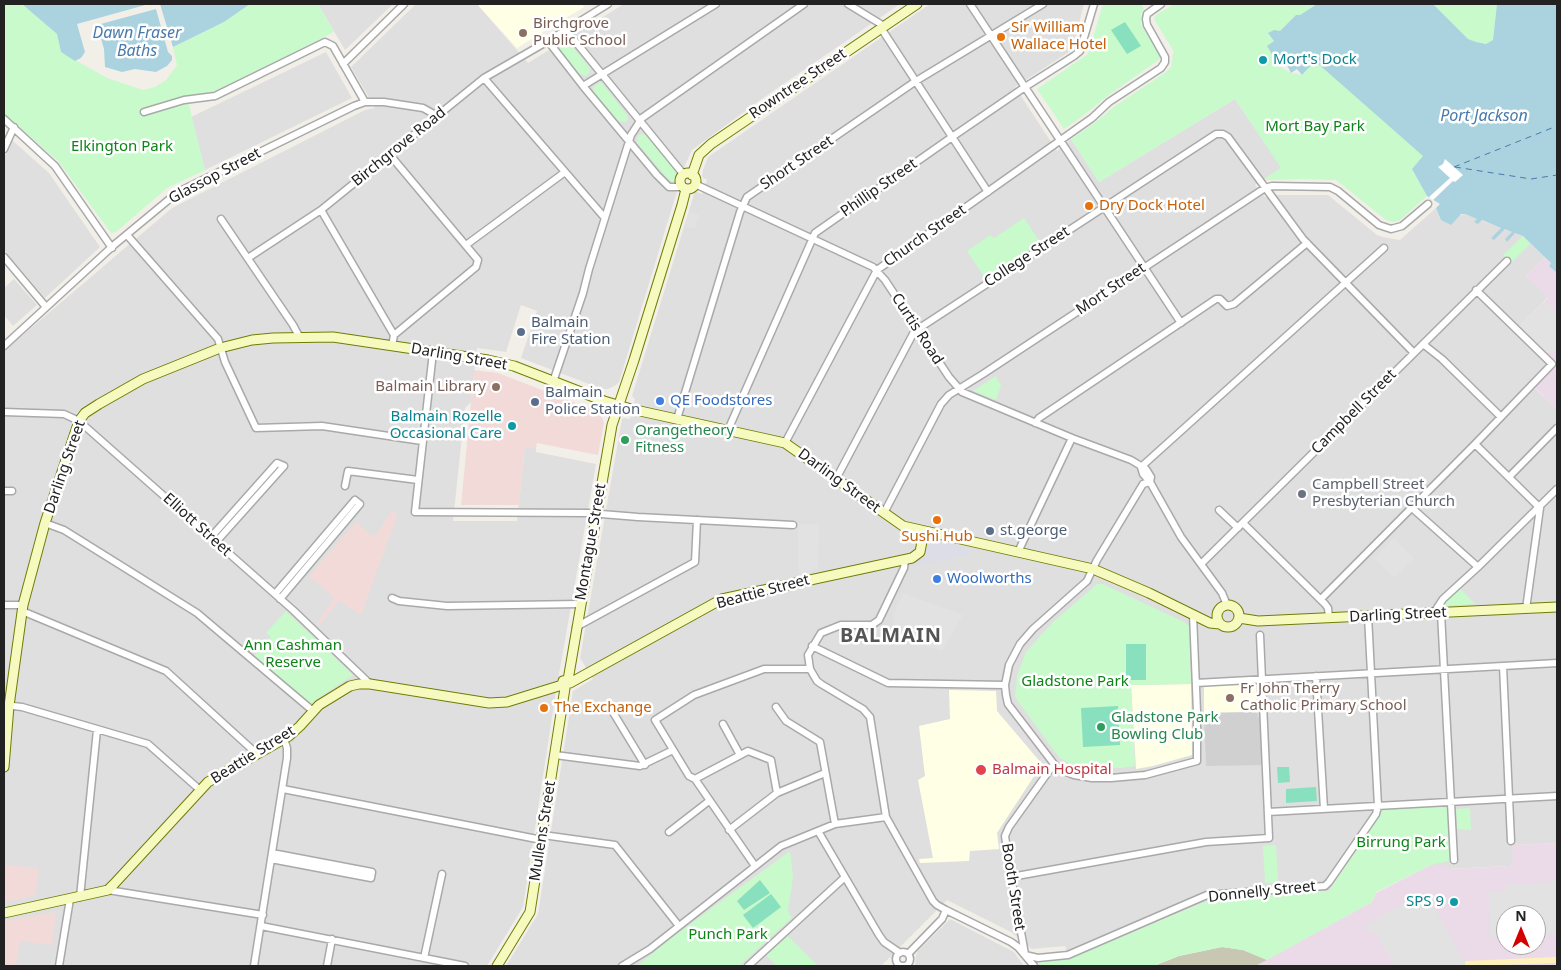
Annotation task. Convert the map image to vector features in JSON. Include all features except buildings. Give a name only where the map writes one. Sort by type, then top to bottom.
[{"type":"street","points":[[343,64],[404,4]]},
{"type":"street","name":"Birchgrove Road","points":[[248,258],[321,210],[484,78],[608,4]]},
{"type":"street","points":[[583,86],[716,4]]},
{"type":"street","points":[[553,382],[583,294],[604,217],[630,142],[630,135],[642,118],[804,4]]},
{"type":"street","points":[[848,4],[883,27],[988,192]]},
{"type":"street","name":"Rowntree Street","points":[[688,175],[699,155],[711,144],[917,4]]},
{"type":"street","points":[[970,4],[1103,207],[1145,266],[1180,322]]},
{"type":"street","name":"Short Street","points":[[677,419],[747,197],[916,81],[1043,4]]},
{"type":"street","name":"Phillip Street","points":[[728,430],[812,238],[819,229],[1024,87],[1074,56],[1080,51],[1094,4]]},
{"type":"street","name":"Church Street","points":[[785,443],[877,270],[1092,118],[1109,102],[1162,68],[1166,57],[1147,26],[1146,19],[1147,14],[1161,4]]},
{"type":"street","points":[[548,41],[657,175],[670,187],[692,188],[695,184],[695,178],[688,175],[640,121],[566,30]]},
{"type":"street","points":[[144,112],[184,100],[211,98],[320,43],[328,43],[333,46],[365,102]]},
{"type":"street","points":[[484,78],[604,217]]},
{"type":"street","name":"Glassop Street","points":[[4,346],[112,248],[178,192],[365,102],[384,102],[423,108],[436,117]]},
{"type":"street","points":[[4,119],[56,166],[112,248]]},
{"type":"street","points":[[4,149],[14,127]]},
{"type":"street","name":"College Street","points":[[836,479],[918,329],[1212,136],[1219,134],[1228,137],[1265,188]]},
{"type":"street","points":[[390,155],[478,260],[476,267],[394,334]]},
{"type":"street","points":[[466,245],[565,172]]},
{"type":"street","points":[[618,405],[632,369],[678,217],[684,188],[680,181],[688,175]]},
{"type":"street","name":"Curtis Road","points":[[695,184],[868,264],[877,270],[958,389],[969,397],[1132,460],[1141,467]]},
{"type":"street","name":"Mort Street","points":[[884,513],[941,404],[949,395],[1265,188],[1272,186],[1330,187],[1338,191],[1383,228],[1395,229],[1402,226],[1428,204]]},
{"type":"street","points":[[1265,188],[1308,243],[1414,353]]},
{"type":"street","points":[[321,210],[394,334],[392,346]]},
{"type":"street","points":[[221,219],[294,325],[300,338]]},
{"type":"street","points":[[127,235],[218,338],[220,348],[256,428],[322,426],[422,441]]},
{"type":"street","points":[[1036,423],[1039,418],[1216,299],[1220,299],[1228,306],[1234,304],[1308,243]]},
{"type":"street","points":[[1226,605],[1222,593],[1181,537],[1150,482],[1151,478],[1146,469],[1141,467],[1384,248]]},
{"type":"street","points":[[4,256],[46,307]]},
{"type":"street","name":"Campbell Street","points":[[1202,564],[1507,261]]},
{"type":"street","points":[[1320,599],[1412,508],[1552,364],[1476,290]]},
{"type":"street","name":"Darling Street","points":[[4,767],[6,706],[22,608],[45,523],[78,421],[94,407],[137,383],[220,348],[252,340],[333,337],[502,362],[618,405],[785,443],[903,526],[1093,569],[1210,623],[1220,624]]},
{"type":"street","points":[[1423,344],[1442,359],[1501,417]]},
{"type":"street","points":[[433,352],[415,512],[596,514],[793,525]]},
{"type":"street","name":"Montague Street","points":[[566,684],[612,425],[618,405]]},
{"type":"street","name":"Elliott Street","points":[[4,412],[64,414],[78,421],[280,599],[370,684]]},
{"type":"street","points":[[1508,477],[1557,428]]},
{"type":"street","points":[[1018,552],[1072,438]]},
{"type":"street","points":[[1475,444],[1540,508]]},
{"type":"street","points":[[345,486],[348,471],[418,480]]},
{"type":"street","points":[[1150,482],[1143,484],[1087,581],[1044,618],[1020,644],[1009,666],[1005,685],[1008,704],[1054,764],[1074,775],[1092,778],[1145,775],[1197,761],[1193,614]]},
{"type":"street","points":[[1454,860],[1444,669],[1437,608],[1443,599],[1540,508],[1557,489]]},
{"type":"street","points":[[213,540],[258,490]]},
{"type":"street","points":[[4,491],[12,491]]},
{"type":"street","points":[[1412,508],[1478,567]]},
{"type":"street","points":[[1526,608],[1540,508]]},
{"type":"street","points":[[1220,510],[1240,525],[1320,599],[1328,608],[1329,618]]},
{"type":"street","points":[[576,627],[695,562],[697,520]]},
{"type":"street","points":[[45,523],[64,530],[197,613],[313,712]]},
{"type":"street","points":[[280,599],[338,525]]},
{"type":"street","name":"Beattie Street","points":[[108,890],[200,790],[213,780],[284,739],[295,731],[324,701],[350,686],[370,684],[489,704],[507,702],[566,684],[722,600],[917,555],[920,552],[924,531]]},
{"type":"street","points":[[274,594],[315,552]]},
{"type":"street","points":[[905,559],[904,568],[876,623],[867,626],[841,626],[826,630],[818,636],[808,655],[810,669],[817,681],[863,709],[870,717],[886,818],[933,901],[946,910],[1011,942],[1025,955]]},
{"type":"street","points":[[392,598],[399,601],[447,606],[580,604]]},
{"type":"street","points":[[4,605],[22,608],[166,671],[258,754]]},
{"type":"street","points":[[1226,605],[1238,610],[1239,618],[1233,626],[1226,627],[1220,624],[1217,614],[1221,607],[1226,605]]},
{"type":"street","name":"Darling Street","points":[[1239,618],[1258,621],[1557,607]]},
{"type":"street","name":"Darling Street","points":[[1193,614],[1217,614]]},
{"type":"street","points":[[1368,616],[1378,806]]},
{"type":"street","points":[[1011,877],[1206,842],[1269,838],[1260,635]]},
{"type":"street","points":[[812,646],[888,683],[1005,685]]},
{"type":"street","points":[[1196,682],[1557,663]]},
{"type":"street","points":[[1503,666],[1511,841]]},
{"type":"street","points":[[755,866],[695,779],[689,776],[655,720],[694,696],[764,669],[810,669]]},
{"type":"street","points":[[1316,676],[1324,809]]},
{"type":"street","name":"Mullens Street","points":[[497,966],[530,912],[566,684]]},
{"type":"street","points":[[6,706],[22,707],[148,744],[200,790]]},
{"type":"street","points":[[776,707],[786,721],[820,742],[835,824]]},
{"type":"street","points":[[611,709],[645,765]]},
{"type":"street","points":[[723,724],[740,755]]},
{"type":"street","points":[[80,897],[97,730]]},
{"type":"street","points":[[254,966],[288,754],[284,739]]},
{"type":"street","points":[[555,755],[635,766],[645,765],[673,750]]},
{"type":"street","points":[[695,779],[748,751],[771,760],[777,793]]},
{"type":"street","name":"Booth Street","points":[[1034,966],[1025,955],[1005,836],[1009,827],[1054,764]]},
{"type":"street","points":[[729,830],[777,793],[826,774]]},
{"type":"street","points":[[283,789],[542,838],[615,845],[679,926]]},
{"type":"street","points":[[1268,812],[1557,796]]},
{"type":"street","points":[[668,832],[709,801]]},
{"type":"street","name":"Donnelly Street","points":[[1025,955],[1038,958],[1068,955],[1207,895],[1324,886],[1329,882],[1376,814],[1378,806]]},
{"type":"street","points":[[627,965],[781,846],[835,824],[886,818]]},
{"type":"street","points":[[818,831],[884,942],[900,953],[908,954]]},
{"type":"street","points":[[272,856],[324,866],[370,878],[372,872],[324,866]]},
{"type":"street","points":[[424,958],[442,874]]},
{"type":"street","points":[[748,966],[845,877]]},
{"type":"street","points":[[4,913],[108,890],[263,915]]},
{"type":"street","points":[[59,966],[70,899]]},
{"type":"street","points":[[908,954],[942,919],[946,910]]},
{"type":"street","points":[[261,926],[465,966]]},
{"type":"street","points":[[327,966],[332,939]]},
{"type":"street","points":[[900,953],[896,958],[897,965],[907,965],[909,961],[908,954]]},
{"type":"shaded area","points":[[318,4],[393,4],[345,50]]},
{"type":"shaded area","points":[[416,4],[477,4],[528,63],[624,4],[900,4],[763,98],[692,150],[685,165],[619,382],[616,385],[608,389],[602,389],[521,358],[537,311],[521,305],[506,352],[477,348],[471,402],[465,408],[453,521],[517,521],[525,446],[536,448],[536,452],[596,464],[555,697],[523,907],[487,966],[4,966],[4,351],[172,208],[365,110],[375,108],[351,67]]},
{"type":"shaded area","name":"Birchgrove Public School","points":[[477,4],[582,4],[584,7],[517,48]]},
{"type":"shaded area","points":[[930,4],[1084,4],[1072,50],[1015,87],[1057,151],[1071,139],[1099,182],[1235,99],[1282,168],[1255,185],[1265,197],[1277,195],[1328,195],[1377,235],[1400,240],[1436,208],[1441,220],[1465,214],[1501,228],[1491,238],[1505,229],[1523,236],[1545,257],[1526,276],[1548,297],[1519,326],[1553,358],[1529,383],[1557,409],[1557,843],[1513,845],[1513,863],[1510,866],[1447,869],[1444,865],[1346,864],[1329,891],[1212,899],[1069,959],[1065,946],[1032,949],[1011,932],[947,900],[881,966],[506,966],[538,914],[573,691],[593,679],[580,658],[622,419],[630,419],[635,399],[632,396],[695,191],[702,194],[707,180],[702,177],[708,157]]},
{"type":"shaded area","points":[[326,52],[352,98],[205,170],[191,117]]},
{"type":"shaded area","points":[[12,140],[49,173],[100,247],[45,298],[4,250],[4,158]]},
{"type":"shaded area","points":[[689,212],[699,215],[695,229],[685,226]]},
{"type":"shaded area","points":[[1545,257],[1551,263],[1549,265],[1557,273],[1557,363],[1519,326],[1548,298],[1526,276]]},
{"type":"shaded area","points":[[14,279],[37,305],[13,326],[4,315],[4,288]]},
{"type":"shaded area","points":[[1544,301],[1555,311],[1554,313],[1557,316],[1557,349],[1555,352],[1546,352],[1519,326]]},
{"type":"shaded area","points":[[1557,364],[1557,409],[1534,387]]},
{"type":"shaded area","points":[[474,370],[498,373],[594,410],[602,417],[604,423],[598,455],[537,443],[536,448],[525,446],[519,505],[461,505]]},
{"type":"shaded area","points":[[391,512],[398,513],[361,615],[339,601],[319,625],[317,623],[334,598],[309,576],[356,522],[372,536],[376,535]]},
{"type":"shaded area","points":[[798,524],[819,524],[818,569],[798,573]]},
{"type":"shaded area","points":[[934,537],[958,542],[959,547],[969,549],[971,554],[908,568],[912,562],[923,557],[931,539]]},
{"type":"shaded area","points":[[1394,538],[1414,559],[1394,578],[1374,558]]},
{"type":"shaded area","points":[[903,593],[963,615],[942,651],[895,636],[893,615]]},
{"type":"shaded area","name":"Fr John Therry Catholic Primary School","points":[[1256,682],[1257,712],[1204,713],[1204,685]]},
{"type":"shaded area","points":[[1191,684],[1192,755],[1136,769],[1131,685]]},
{"type":"shaded area","name":"Balmain Hospital","points":[[949,690],[996,691],[997,711],[1042,764],[997,833],[999,849],[970,851],[969,861],[920,863],[919,859],[933,858],[918,780],[925,776],[919,726],[950,719]]},
{"type":"shaded area","points":[[1257,712],[1265,738],[1266,765],[1206,766],[1204,713]]},
{"type":"shaded area","points":[[1557,843],[1557,966],[1255,966],[1372,902],[1376,893],[1431,865],[1444,865],[1447,866],[1447,869],[1510,866],[1513,863],[1512,845]]},
{"type":"shaded area","points":[[6,865],[39,868],[35,896],[4,902]]},
{"type":"shaded area","points":[[1557,882],[1557,934],[1546,935],[1546,905],[1496,905],[1496,937],[1490,937],[1489,891],[1506,891],[1506,884]]},
{"type":"shaded area","points":[[1416,899],[1429,902],[1434,907],[1461,957],[1465,960],[1465,966],[1395,966],[1379,938],[1364,926],[1410,900]]},
{"type":"shaded area","points":[[56,912],[52,945],[20,941],[16,964],[20,966],[4,966],[4,921]]},
{"type":"shaded area","points":[[950,919],[1014,952],[1024,966],[915,966],[918,951]]},
{"type":"shaded area","points":[[1222,947],[1243,950],[1267,960],[1255,966],[1154,966],[1179,956]]},
{"type":"sand","points":[[1557,957],[1557,963],[1465,966],[1465,961]]},
{"type":"green space","name":"Elkington Park","points":[[4,4],[22,4],[57,34],[61,52],[107,78],[143,90],[155,87],[166,80],[177,65],[173,47],[224,22],[250,4],[318,4],[334,32],[225,87],[187,97],[205,170],[167,188],[116,232],[111,233],[58,161],[4,114]]},
{"type":"green space","points":[[1103,4],[1141,4],[1144,9],[1141,14],[1141,25],[1160,55],[1160,59],[1064,129],[1037,89],[1088,54]]},
{"type":"green space","name":"Mort Bay Park","points":[[1174,4],[1317,4],[1300,15],[1296,15],[1280,31],[1269,34],[1274,41],[1268,47],[1279,66],[1291,73],[1302,75],[1315,60],[1424,156],[1412,169],[1427,196],[1399,221],[1393,222],[1386,220],[1336,180],[1266,180],[1265,178],[1281,168],[1235,99],[1099,182],[1071,139],[1171,67],[1174,52],[1154,19],[1156,15]]},
{"type":"green space","points":[[1433,4],[1497,4],[1493,40],[1486,44],[1468,39]]},
{"type":"green space","points":[[1125,22],[1141,46],[1127,54],[1111,30]]},
{"type":"green space","points":[[567,40],[590,68],[586,76],[579,74],[556,47]]},
{"type":"green space","points":[[600,82],[627,115],[628,119],[626,122],[619,122],[593,91],[594,86]]},
{"type":"green space","points":[[644,134],[681,173],[679,180],[670,182],[637,143],[639,135]]},
{"type":"green space","points":[[1024,218],[1040,242],[985,278],[967,251],[990,235],[994,238]]},
{"type":"green space","points":[[1523,236],[1530,244],[1511,263],[1503,255]]},
{"type":"green space","points":[[996,376],[1001,386],[996,400],[973,391]]},
{"type":"green space","name":"Gladstone Park","points":[[1097,584],[1103,584],[1189,626],[1191,684],[1131,685],[1135,766],[1121,768],[1079,766],[1060,758],[1015,697],[1017,676],[1026,652],[1052,623]]},
{"type":"green space","points":[[1460,588],[1475,604],[1441,606]]},
{"type":"green space","name":"Ann Cashman Reserve","points":[[286,611],[353,675],[310,704],[253,657],[271,637],[266,633]]},
{"type":"green space","points":[[1126,644],[1146,644],[1146,680],[1126,680]]},
{"type":"green space","name":"Gladstone Park Bowling Club","points":[[1118,706],[1120,745],[1083,747],[1081,708]]},
{"type":"green space","points":[[1277,767],[1289,767],[1290,782],[1278,783]]},
{"type":"green space","points":[[1316,787],[1317,801],[1286,803],[1286,789]]},
{"type":"green space","name":"Birrung Park","points":[[1447,806],[1450,861],[1431,865],[1376,892],[1372,902],[1267,960],[1243,950],[1222,947],[1179,956],[1153,966],[1040,966],[1038,963],[1069,959],[1212,899],[1329,891],[1383,810]]},
{"type":"green space","points":[[1470,808],[1471,830],[1457,829],[1456,809]]},
{"type":"green space","points":[[1276,845],[1278,882],[1265,883],[1263,846]]},
{"type":"green space","name":"Punch Park","points":[[790,851],[793,877],[788,911],[792,918],[739,966],[637,966],[675,935]]},
{"type":"green space","points":[[760,880],[770,893],[744,910],[737,901]]},
{"type":"green space","points":[[771,894],[781,907],[753,928],[743,915]]},
{"type":"green space","points":[[788,936],[818,966],[777,966],[766,955]]},
{"type":"water","points":[[22,4],[149,4],[77,24],[85,52],[81,58],[75,61],[61,52],[57,34]]},
{"type":"water","points":[[160,4],[250,4],[224,22],[173,47]]},
{"type":"water","name":"Port Jackson","points":[[1317,4],[1433,4],[1468,39],[1486,44],[1493,40],[1497,4],[1557,4],[1557,273],[1549,266],[1551,263],[1523,236],[1515,233],[1507,242],[1505,239],[1512,232],[1505,229],[1494,240],[1491,238],[1501,228],[1482,220],[1478,224],[1474,222],[1477,219],[1465,214],[1461,214],[1451,225],[1441,220],[1436,208],[1440,204],[1427,196],[1412,169],[1423,156],[1315,61],[1302,75],[1297,69],[1291,73],[1287,65],[1279,66],[1267,46],[1274,41],[1268,33],[1274,30],[1280,31],[1296,15],[1300,15]]},
{"type":"water","name":"Dawn Fraser Baths","points":[[156,9],[168,52],[172,56],[172,60],[167,66],[156,72],[135,69],[122,72],[105,67],[104,49],[97,25]]},
{"type":"pier","points":[[1445,159],[1463,175],[1455,182],[1453,181],[1433,200],[1429,197],[1450,178],[1438,167],[1443,164]]},
{"type":"ferry route","points":[[1454,167],[1557,126]]},
{"type":"ferry route","points":[[1455,167],[1531,179],[1557,175]]},
{"type":"place","name":"Birchgrove Public School","points":[[523,33]]},
{"type":"place","name":"Sir William Wallace Hotel","points":[[1001,37]]},
{"type":"place","name":"Mort's Dock","points":[[1263,60]]},
{"type":"place","name":"Dry Dock Hotel","points":[[1089,206]]},
{"type":"place","name":"Balmain Fire Station","points":[[521,332]]},
{"type":"place","name":"Balmain Library","points":[[496,387]]},
{"type":"place","name":"QE Foodstores","points":[[660,401]]},
{"type":"place","name":"Balmain Police Station","points":[[535,402]]},
{"type":"place","name":"Balmain Rozelle Occasional Care","points":[[512,426]]},
{"type":"place","name":"Orangetheory Fitness","points":[[625,440]]},
{"type":"place","name":"Campbell Street Presbyterian Church","points":[[1302,494]]},
{"type":"place","name":"Sushi Hub","points":[[937,520]]},
{"type":"place","name":"st.george","points":[[990,531]]},
{"type":"place","name":"Woolworths","points":[[937,579]]},
{"type":"place","name":"Fr John Therry Catholic Primary School","points":[[1230,698]]},
{"type":"place","name":"The Exchange","points":[[544,708]]},
{"type":"place","name":"Gladstone Park Bowling Club","points":[[1101,727]]},
{"type":"place","name":"Balmain Hospital","points":[[981,770]]},
{"type":"place","name":"SPS 9","points":[[1454,902]]},
{"type":"district","name":"BALMAIN","points":[[891,636]]}]
